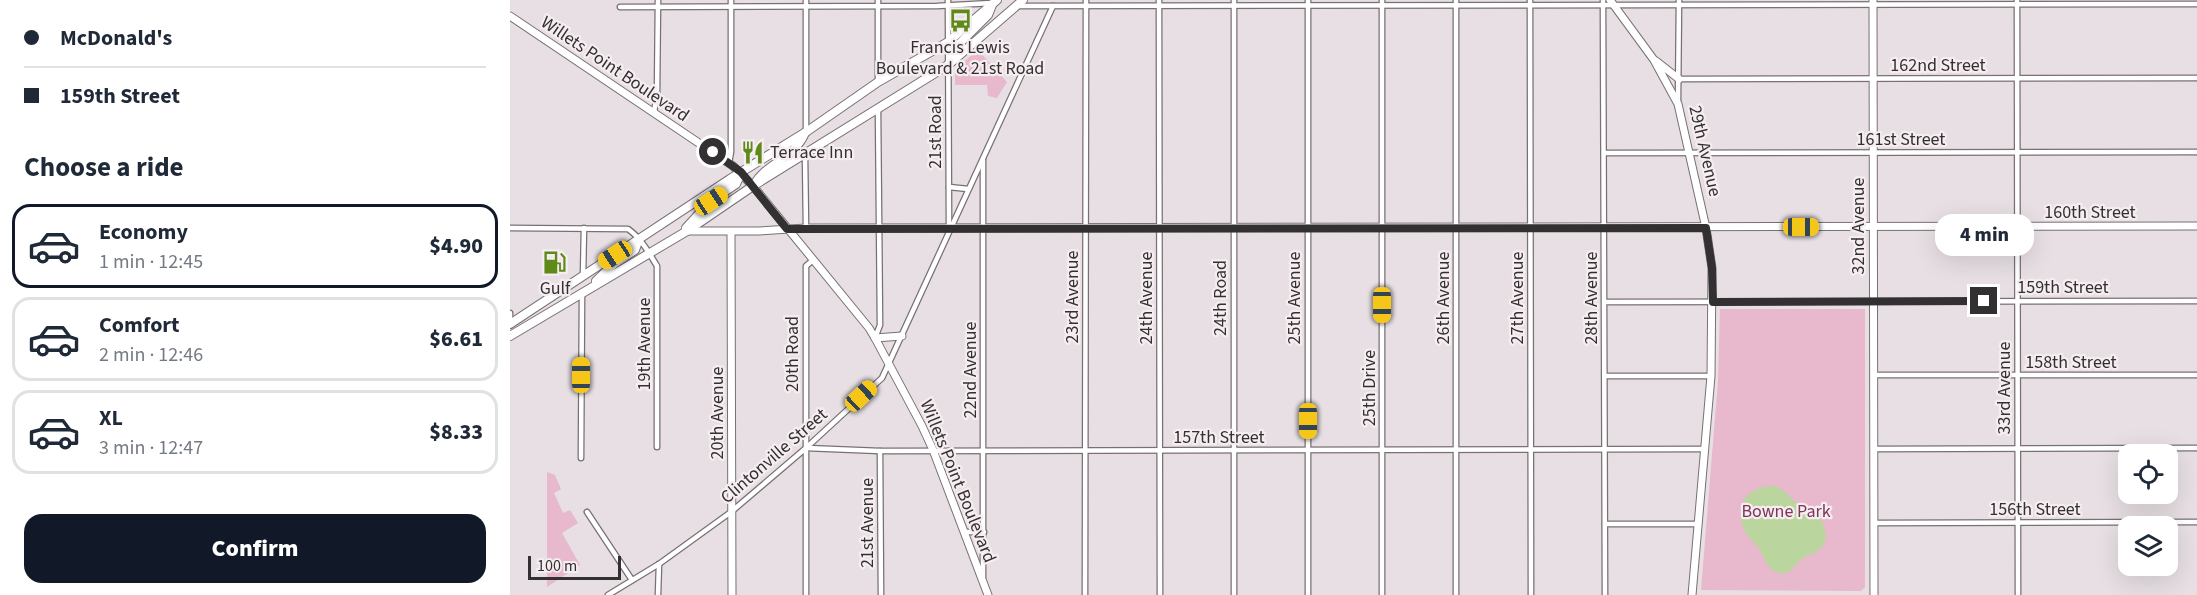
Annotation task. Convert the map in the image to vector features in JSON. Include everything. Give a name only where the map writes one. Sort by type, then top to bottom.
[{"type":"main road","points":[[582,293],[614,264],[635,250],[684,233],[753,186],[948,65],[1023,0]]},
{"type":"main road","points":[[948,65],[953,50],[988,15],[995,2]]},
{"type":"main road","points":[[510,336],[582,293],[741,172],[806,132],[878,82],[948,42],[995,2]]},
{"type":"main road","points":[[753,186],[759,176],[788,156],[801,142],[806,132]]},
{"type":"main road","points":[[684,233],[711,201],[736,184],[741,172]]},
{"type":"main road","points":[[510,323],[583,276],[644,246]]},
{"type":"street","points":[[654,112],[657,95],[657,0]]},
{"type":"street","name":"21st Road","points":[[948,2],[949,228]]},
{"type":"street","points":[[620,7],[731,3],[995,2]]},
{"type":"street","points":[[1016,6],[1053,6],[1086,2],[2197,4]]},
{"type":"street","name":"23rd Avenue","points":[[1086,2],[1086,595]]},
{"type":"street","name":"26th Avenue","points":[[1456,2],[1456,595]]},
{"type":"street","name":"27th Avenue","points":[[1530,2],[1531,595]]},
{"type":"street","name":"32nd Avenue","points":[[1873,2],[1874,595]]},
{"type":"street","name":"33rd Avenue","points":[[2017,2],[2018,595]]},
{"type":"street","points":[[729,163],[731,152],[731,3]]},
{"type":"street","points":[[806,3],[806,132]]},
{"type":"street","points":[[878,3],[878,82]]},
{"type":"street","name":"24th Avenue","points":[[1159,3],[1160,595]]},
{"type":"street","name":"24th Road","points":[[1234,3],[1234,595]]},
{"type":"street","name":"25th Avenue","points":[[1308,3],[1308,595]]},
{"type":"street","name":"25th Drive","points":[[1382,3],[1382,595]]},
{"type":"street","points":[[1608,3],[1654,60],[1678,104]]},
{"type":"street","name":"28th Avenue","points":[[1605,595],[1604,153],[1608,3]]},
{"type":"street","name":"29th Avenue","points":[[1679,3],[1678,104],[1706,228],[1712,268],[1713,302],[1711,376],[1692,595]]},
{"type":"street","name":"Clintonville Street","points":[[608,595],[658,564],[731,512],[806,448],[882,378],[1053,6]]},
{"type":"street","name":"Willets Point Boulevard","points":[[510,16],[729,163],[741,172],[753,186],[875,338],[933,450],[988,595]]},
{"type":"street","points":[[1654,60],[1679,79]]},
{"type":"street","name":"162nd Street","points":[[1679,79],[2197,78]]},
{"type":"street","points":[[878,108],[880,325],[875,338],[902,336]]},
{"type":"street","name":"161st Street","points":[[1604,153],[2197,152]]},
{"type":"street","points":[[805,155],[806,228]]},
{"type":"street","name":"22nd Avenue","points":[[983,158],[983,583]]},
{"type":"street","points":[[949,187],[968,189]]},
{"type":"street","name":"160th Street","points":[[684,233],[806,228],[2197,226]]},
{"type":"street","points":[[510,228],[628,229],[644,246]]},
{"type":"street","points":[[583,276],[584,228]]},
{"type":"street","name":"20th Avenue","points":[[731,232],[732,595]]},
{"type":"street","name":"19th Avenue","points":[[644,246],[657,266],[657,447]]},
{"type":"street","name":"20th Road","points":[[806,595],[806,266],[813,260]]},
{"type":"street","points":[[581,458],[582,293]]},
{"type":"street","name":"159th Street","points":[[1605,302],[2197,300]]},
{"type":"street","points":[[510,313],[510,323]]},
{"type":"street","name":"158th Street","points":[[1873,375],[2197,375]]},
{"type":"street","points":[[1605,376],[1711,376]]},
{"type":"street","name":"157th Street","points":[[806,448],[880,450],[1705,449]]},
{"type":"street","points":[[1874,449],[2197,448]]},
{"type":"street","name":"21st Avenue","points":[[880,450],[881,595]]},
{"type":"street","points":[[587,512],[632,580]]},
{"type":"street","name":"156th Street","points":[[1874,523],[2197,522]]},
{"type":"street","points":[[1605,524],[1699,524]]},
{"type":"street","points":[[964,532],[984,532]]},
{"type":"street","points":[[658,564],[658,595]]},
{"type":"green space","points":[[978,50],[1007,82],[997,98],[988,96],[987,85],[955,85],[955,69]]},
{"type":"green space","name":"Bowne Park","points":[[1720,309],[1865,309],[1865,587],[1861,591],[1701,590],[1718,381]]},
{"type":"green space","points":[[547,472],[555,475],[561,489],[554,493],[563,513],[570,510],[578,523],[562,533],[580,565],[547,587]]},
{"type":"shaded area","points":[[1771,486],[1784,491],[1800,506],[1816,515],[1823,523],[1826,533],[1824,543],[1818,551],[1802,559],[1790,571],[1783,573],[1770,568],[1746,533],[1740,514],[1744,500],[1749,495],[1762,487]]},
{"type":"place","name":"Francis Lewis Boulevard & 21st Road","points":[[960,21]]},
{"type":"place","name":"Terrace Inn","points":[[752,152]]},
{"type":"place","name":"Gulf","points":[[555,262]]},
{"type":"route","points":[[713,152],[741,172],[787,229],[1706,228],[1712,268],[1713,302],[1984,301]]}]
